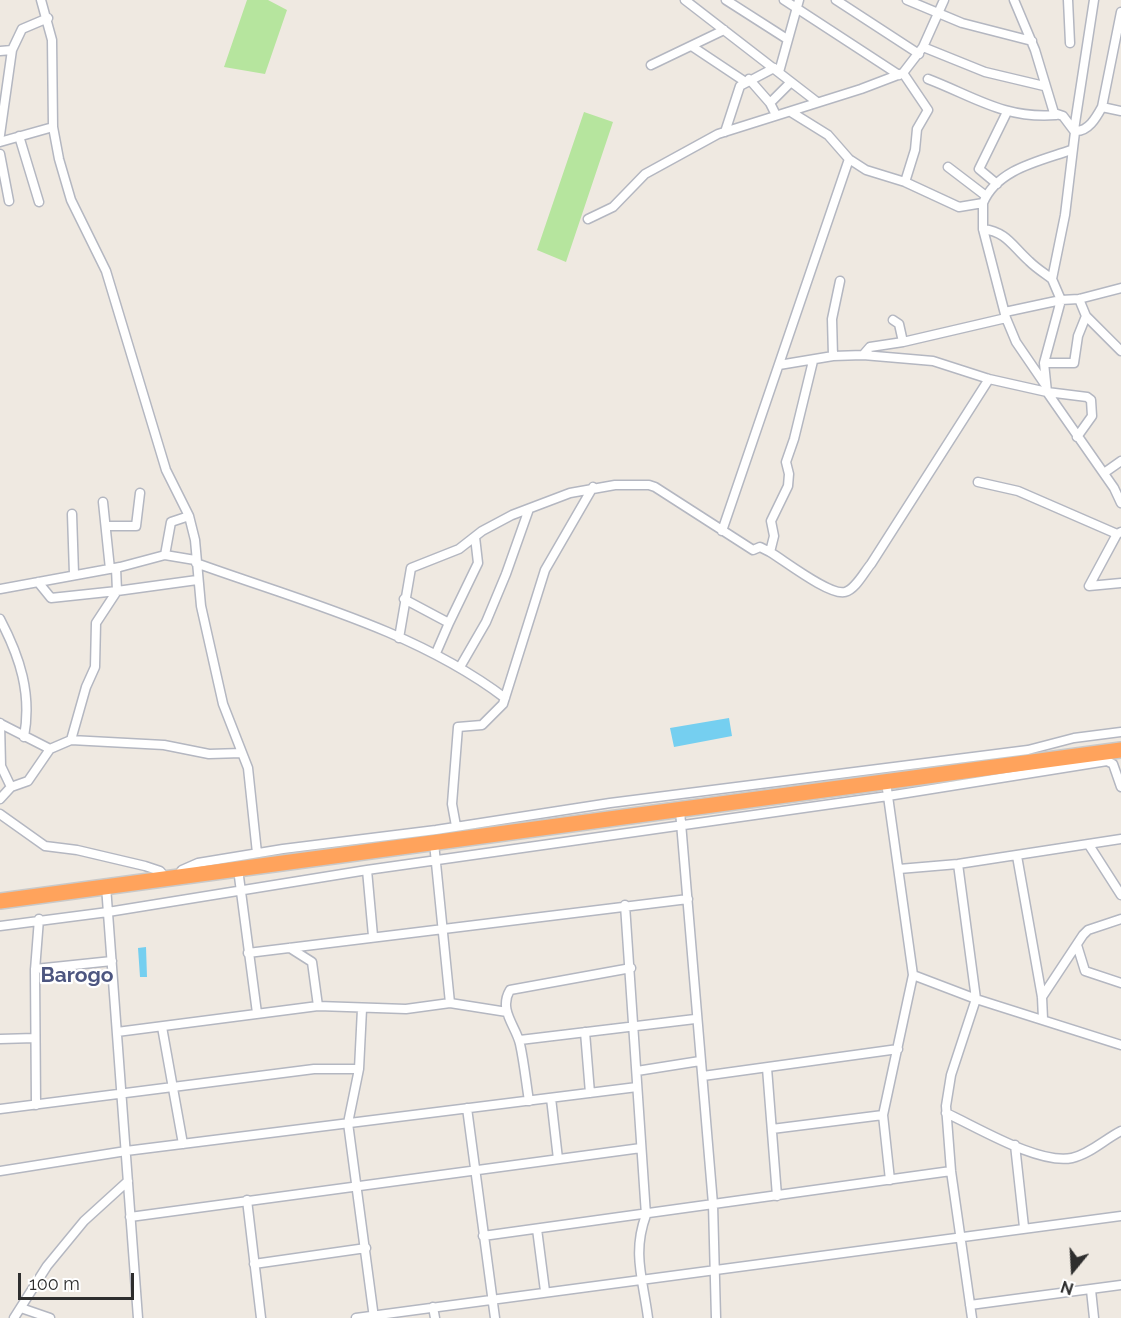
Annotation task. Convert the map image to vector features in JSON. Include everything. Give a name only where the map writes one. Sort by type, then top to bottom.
[{"type":"highway","points":[[0,901],[434,843],[680,818],[887,789],[1121,750]]},
{"type":"street","points":[[41,0],[48,18],[52,40],[53,127],[71,200],[106,271],[166,470],[189,516],[197,580],[223,704],[242,753],[253,798],[257,853]]},
{"type":"street","points":[[685,0],[817,102]]},
{"type":"street","points":[[726,0],[787,39]]},
{"type":"street","points":[[784,0],[798,4],[901,74],[928,110],[917,129],[915,150],[905,182]]},
{"type":"street","points":[[836,0],[921,50],[985,72],[1044,86]]},
{"type":"street","points":[[907,0],[938,14],[1032,41]]},
{"type":"street","points":[[588,219],[613,207],[645,174],[694,145],[725,132],[901,74],[921,50],[944,0]]},
{"type":"street","points":[[1014,0],[1032,41],[1044,86],[1056,115]]},
{"type":"street","points":[[1068,0],[1070,43]]},
{"type":"street","points":[[1052,279],[1065,215],[1071,150],[1094,0]]},
{"type":"street","points":[[776,70],[798,4]]},
{"type":"street","points":[[928,80],[1007,112],[1033,117],[1063,116],[1075,130],[1081,131],[1090,125],[1102,107],[1121,12]]},
{"type":"street","points":[[0,135],[12,51],[22,29],[48,18]]},
{"type":"street","points":[[651,65],[693,47],[724,30]]},
{"type":"street","points":[[693,47],[747,80],[770,103],[776,116]]},
{"type":"street","points":[[0,51],[12,51]]},
{"type":"street","points":[[725,132],[733,101],[747,80],[776,70]]},
{"type":"street","points":[[770,103],[791,82]]},
{"type":"street","points":[[1102,107],[1121,111]]},
{"type":"street","points":[[790,112],[828,135],[849,159],[866,170],[905,182],[959,207],[984,200],[997,184],[1017,169],[1071,150]]},
{"type":"street","points":[[997,184],[979,169],[1007,112]]},
{"type":"street","points":[[0,142],[53,127]]},
{"type":"street","points":[[19,136],[39,202]]},
{"type":"street","points":[[0,154],[9,201]]},
{"type":"street","points":[[723,531],[849,159]]},
{"type":"street","points":[[948,167],[984,200],[983,229],[1006,315],[1016,342],[1077,437],[1104,473],[1121,503]]},
{"type":"street","points":[[983,229],[999,232],[1008,237],[1028,261],[1052,279],[1061,300],[1044,363],[1046,389]]},
{"type":"street","points":[[834,356],[832,319],[840,281]]},
{"type":"street","points":[[863,355],[870,346],[903,342],[1061,300],[1079,299],[1121,288]]},
{"type":"street","points":[[1079,299],[1086,316],[1121,351]]},
{"type":"street","points":[[1044,363],[1074,363],[1078,336],[1086,316]]},
{"type":"street","points":[[893,320],[899,324],[903,342]]},
{"type":"street","points":[[779,365],[834,356],[863,355],[933,361],[988,379],[1087,397],[1091,400],[1092,416],[1077,437]]},
{"type":"street","points":[[771,552],[774,536],[771,521],[788,486],[789,474],[786,462],[813,361]]},
{"type":"street","points":[[399,638],[411,568],[459,549],[495,523],[593,487],[649,484],[753,550],[760,547],[771,552],[829,588],[841,592],[852,589],[966,417],[988,379]]},
{"type":"street","points":[[1104,473],[1121,461]]},
{"type":"street","points":[[978,483],[1018,491],[1119,533],[1089,586],[1121,583]]},
{"type":"street","points":[[456,826],[452,804],[458,727],[482,725],[501,708],[545,570],[593,487]]},
{"type":"street","points":[[107,526],[136,526],[140,493]]},
{"type":"street","points":[[71,740],[86,687],[95,667],[96,623],[117,591],[103,502]]},
{"type":"street","points":[[460,667],[486,622],[507,573],[529,509]]},
{"type":"street","points":[[72,514],[74,574]]},
{"type":"street","points":[[165,555],[171,522],[189,516]]},
{"type":"street","points":[[436,653],[478,563],[475,537]]},
{"type":"street","points":[[0,589],[74,574],[113,569],[165,555],[196,562],[367,624],[436,653],[505,698]]},
{"type":"street","points":[[38,582],[51,598],[197,580]]},
{"type":"street","points":[[404,599],[449,623]]},
{"type":"street","points":[[0,619],[22,668],[28,709],[24,736]]},
{"type":"street","points":[[11,787],[1,766],[0,724],[50,749]]},
{"type":"street","points":[[0,814],[45,846],[77,850],[144,866],[172,878],[182,870],[198,863],[257,853],[610,803],[1028,750],[1074,738],[1121,732]]},
{"type":"street","points":[[0,799],[11,787],[28,781],[50,749],[71,740],[178,746],[210,754],[242,753]]},
{"type":"street","points":[[891,1180],[883,1115],[913,975],[887,789],[1107,761],[1113,764],[1121,787]]},
{"type":"street","points":[[0,926],[39,919],[108,912],[240,889],[437,861],[680,818],[688,899],[695,1018],[703,1076],[713,1204],[716,1318]]},
{"type":"street","points":[[898,869],[1017,856],[1121,839]]},
{"type":"street","points":[[434,843],[450,1003]]},
{"type":"street","points":[[1089,845],[1103,871],[1121,895]]},
{"type":"street","points":[[1017,856],[1042,997],[1042,1019]]},
{"type":"street","points":[[957,864],[976,999],[951,1074],[946,1113],[951,1171],[972,1318]]},
{"type":"street","points":[[238,869],[256,1013]]},
{"type":"street","points":[[367,870],[373,936]]},
{"type":"street","points":[[106,886],[138,1318]]},
{"type":"street","points":[[248,953],[688,899]]},
{"type":"street","points":[[625,906],[646,1215],[637,1253],[648,1318]]},
{"type":"street","points":[[36,1105],[35,969],[39,919]]},
{"type":"street","points":[[1042,997],[1088,930],[1121,919]]},
{"type":"street","points":[[1077,945],[1085,971],[1121,983]]},
{"type":"street","points":[[290,948],[312,962],[318,1006]]},
{"type":"street","points":[[35,969],[112,961]]},
{"type":"street","points":[[529,1101],[519,1040],[507,1012],[508,993],[514,988],[630,968]]},
{"type":"street","points":[[913,975],[976,999],[1121,1045]]},
{"type":"street","points":[[117,1032],[318,1006],[406,1009],[450,1003],[507,1012]]},
{"type":"street","points":[[362,1009],[359,1069],[348,1123],[374,1317]]},
{"type":"street","points":[[519,1040],[695,1018]]},
{"type":"street","points":[[162,1027],[183,1144]]},
{"type":"street","points":[[585,1032],[590,1093]]},
{"type":"street","points":[[0,1039],[35,1038]]},
{"type":"street","points":[[703,1076],[898,1049]]},
{"type":"street","points":[[637,1071],[700,1061]]},
{"type":"street","points":[[767,1068],[777,1196]]},
{"type":"street","points":[[0,1109],[314,1070],[359,1069]]},
{"type":"street","points":[[0,1171],[126,1151],[637,1087]]},
{"type":"street","points":[[551,1098],[558,1159]]},
{"type":"street","points":[[467,1108],[495,1318]]},
{"type":"street","points":[[946,1113],[1015,1145],[1059,1159],[1071,1158],[1119,1132],[1121,1144]]},
{"type":"street","points":[[772,1129],[883,1115]]},
{"type":"street","points":[[1015,1145],[1024,1227]]},
{"type":"street","points":[[130,1217],[641,1148]]},
{"type":"street","points":[[483,1236],[951,1171]]},
{"type":"street","points":[[14,1318],[39,1276],[84,1221],[128,1181]]},
{"type":"street","points":[[247,1200],[261,1318]]},
{"type":"street","points":[[356,1318],[545,1291],[961,1238],[1024,1227],[1121,1216]]},
{"type":"street","points":[[537,1229],[545,1291]]},
{"type":"street","points":[[254,1264],[366,1248]]},
{"type":"street","points":[[970,1305],[1121,1285]]},
{"type":"street","points":[[1091,1290],[1094,1318]]},
{"type":"street","points":[[433,1307],[435,1318]]},
{"type":"street","points":[[21,1308],[50,1318]]},
{"type":"green space","points":[[247,0],[268,0],[287,10],[265,74],[224,67]]},
{"type":"green space","points":[[584,112],[613,122],[566,262],[537,250]]},
{"type":"water","points":[[729,718],[732,736],[674,747],[670,728]]},
{"type":"water","points":[[146,947],[147,977],[140,977],[138,948]]},
{"type":"district","name":"Barogo","points":[[77,976]]}]
